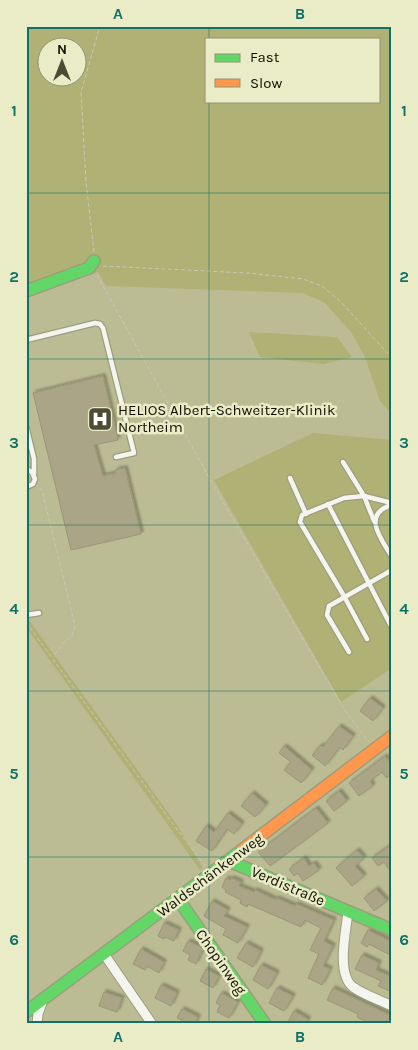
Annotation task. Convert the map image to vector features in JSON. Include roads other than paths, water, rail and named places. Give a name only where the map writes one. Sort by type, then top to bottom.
[{"type":"street","points":[[26,291],[89,268],[95,263]]},
{"type":"street","name":"Waldschänkenweg","points":[[26,1012],[392,736]]},
{"type":"street","name":"Verdistraße","points":[[229,860],[348,912],[391,928]]},
{"type":"street","name":"Chopinweg","points":[[178,899],[265,1024]]},
{"type":"street","points":[[348,912],[343,966],[346,979],[353,987],[392,1006]]},
{"type":"street","points":[[104,954],[152,1024]]},
{"type":"street","points":[[37,1024],[43,1000]]},
{"type":"lane","points":[[26,340],[95,323],[100,324],[103,328],[134,453],[116,457]]},
{"type":"lane","points":[[26,426],[34,459],[35,479],[33,484],[26,487]]},
{"type":"lane","points":[[34,459],[26,469],[34,474]]},
{"type":"lane","points":[[343,462],[364,496],[380,537],[392,557]]},
{"type":"lane","points":[[290,478],[306,514]]},
{"type":"lane","points":[[367,639],[300,522],[302,515],[344,498],[364,496],[392,504]]},
{"type":"lane","points":[[328,504],[391,626]]},
{"type":"lane","points":[[374,521],[377,514],[383,508],[392,504]]},
{"type":"lane","points":[[349,652],[327,615],[329,606],[392,570]]},
{"type":"lane","points":[[26,615],[39,613]]},
{"type":"place","name":"HELIOS Albert-Schweitzer-Klinik Northeim","points":[[100,419]]}]
